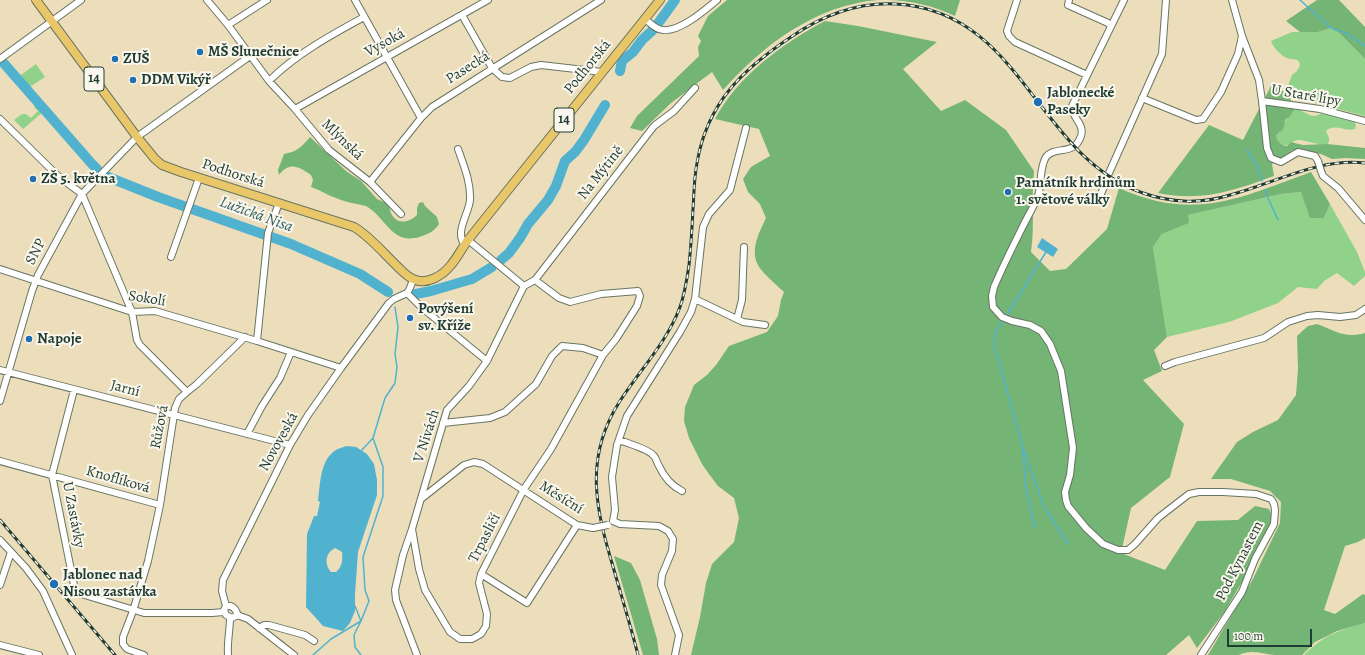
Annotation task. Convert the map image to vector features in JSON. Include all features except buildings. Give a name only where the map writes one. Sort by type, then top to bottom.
[{"type":"main road","name":"Podhorská","points":[[36,0],[137,137],[162,165],[354,227],[368,237],[413,280],[429,280],[437,278],[451,265],[466,242],[602,72],[647,21],[660,0]]},
{"type":"street","points":[[2,58],[81,0]]},
{"type":"street","name":"Mlýnská","points":[[207,0],[228,24],[268,81],[295,109],[329,150],[370,182],[401,214]]},
{"type":"street","points":[[228,24],[267,0]]},
{"type":"street","points":[[355,0],[421,118]]},
{"type":"street","name":"Vysoká","points":[[295,109],[488,0]]},
{"type":"street","name":"Pasecká","points":[[370,182],[421,118],[432,107],[601,0]]},
{"type":"street","points":[[647,21],[658,29],[672,29],[704,12],[717,0]]},
{"type":"street","points":[[1017,0],[1007,31],[1009,36],[1015,42],[1087,75],[1124,0]]},
{"type":"street","points":[[1069,0],[1068,5],[1108,23],[1111,26]]},
{"type":"street","points":[[1101,194],[1162,54],[1166,0]]},
{"type":"street","name":"U Staré lípy","points":[[1232,0],[1242,36],[1259,80],[1262,101],[1320,109],[1365,121]]},
{"type":"street","points":[[462,15],[492,68],[502,77],[510,78],[531,67],[541,64],[602,72]]},
{"type":"street","points":[[268,81],[289,62],[364,17]]},
{"type":"street","name":"U Staré lípy","points":[[1142,98],[1196,120],[1203,119],[1221,92],[1238,54],[1242,36]]},
{"type":"street","name":"SNP","points":[[0,401],[36,282],[56,240],[82,194],[137,137],[250,56]]},
{"type":"street","name":"Pod Kynastem","points":[[1087,75],[1072,106],[1073,114],[1082,126],[1080,138],[1070,149],[1053,153],[1046,158],[1042,167],[1038,196],[994,287],[992,296],[993,307],[1002,317],[1030,325],[1040,331],[1050,344],[1061,371],[1073,448],[1070,475],[1065,492],[1066,500],[1068,506],[1086,528],[1103,544],[1118,550],[1128,550],[1158,518],[1189,494],[1199,492],[1256,494],[1270,499],[1274,504],[1276,510],[1274,524],[1255,559],[1242,592],[1201,655]]},
{"type":"street","name":"Na Mýtině","points":[[524,286],[535,280],[654,126],[674,111],[695,88]]},
{"type":"street","points":[[1262,101],[1267,148],[1271,158],[1281,162],[1298,152],[1315,156],[1323,176],[1338,188],[1365,220]]},
{"type":"street","points":[[0,119],[58,176],[82,194]]},
{"type":"street","points":[[610,523],[615,510],[612,477],[617,445],[627,416],[691,312],[696,299],[703,227],[709,214],[730,190],[746,128]]},
{"type":"street","points":[[458,149],[468,180],[470,201],[461,232],[461,240],[466,242],[524,286]]},
{"type":"street","points":[[171,256],[199,178]]},
{"type":"street","name":"Růžová","points":[[82,194],[132,312],[137,340],[140,345],[187,392],[179,399],[173,415],[160,505],[148,561],[133,611],[123,637],[123,644],[127,649],[144,655]]},
{"type":"street","points":[[257,341],[268,233],[279,203]]},
{"type":"street","points":[[737,319],[742,300],[744,247]]},
{"type":"street","name":"Sokolí","points":[[0,269],[36,282],[132,312],[155,312],[245,337],[341,368]]},
{"type":"street","points":[[413,280],[407,293],[421,307],[487,361]]},
{"type":"street","name":"Trpasličí","points":[[535,280],[559,298],[570,302],[601,294],[638,291],[640,296],[637,306],[603,355],[551,448],[524,490],[481,574],[526,603],[577,525]]},
{"type":"street","name":"V Nivách","points":[[417,655],[396,600],[395,590],[403,555],[447,410],[469,386],[487,361],[524,286]]},
{"type":"street","name":"Novoveská","points":[[225,609],[222,591],[223,580],[290,445],[308,415],[389,303],[407,293]]},
{"type":"street","points":[[696,299],[743,322],[765,325]]},
{"type":"street","points":[[1165,366],[1264,338],[1288,322],[1307,316],[1318,315],[1340,317],[1356,315],[1365,310]]},
{"type":"street","points":[[187,392],[245,337]]},
{"type":"street","points":[[443,423],[490,418],[505,412],[536,384],[552,356],[562,346],[583,348],[603,355]]},
{"type":"street","points":[[247,434],[262,406],[280,378],[291,352]]},
{"type":"street","name":"Jarní","points":[[0,370],[290,445]]},
{"type":"street","name":"U Zastávky","points":[[74,390],[52,475],[75,590],[78,593],[133,611],[152,613],[212,613],[225,609]]},
{"type":"street","points":[[619,440],[640,447],[654,455],[668,482],[682,491]]},
{"type":"street","name":"Knoflíková","points":[[0,461],[160,505]]},
{"type":"street","name":"Měsíční","points":[[421,499],[464,465],[474,462],[483,464],[577,525],[593,528],[610,523],[659,526],[668,531],[673,538],[672,551],[662,575],[662,585],[679,635],[675,655]]},
{"type":"street","points":[[412,529],[419,569],[425,590],[448,628],[454,635],[460,638],[472,639],[481,634],[486,626],[487,614],[479,583],[481,574]]},
{"type":"street","points":[[0,540],[43,591],[72,655]]},
{"type":"street","points":[[0,585],[11,552]]},
{"type":"street","points":[[228,655],[230,618],[227,616],[225,609],[234,608],[237,615],[248,619],[294,655]]},
{"type":"street","points":[[230,618],[235,618],[237,615]]},
{"type":"street","points":[[259,628],[264,625],[269,625],[302,634],[314,641]]},
{"type":"street","points":[[0,645],[39,655]]},
{"type":"green space","points":[[727,0],[878,0],[855,3],[812,19],[773,43],[739,73],[723,90],[712,72],[671,103],[642,131],[630,128],[637,116],[699,56],[698,47],[701,41],[698,36],[708,16]]},
{"type":"green space","points":[[889,0],[960,0],[955,16],[939,9],[923,5]]},
{"type":"green space","points":[[1317,0],[1339,0],[1365,27],[1365,59],[1339,33],[1331,28],[1318,32],[1300,32],[1286,21]]},
{"type":"green space","points":[[825,21],[937,42],[903,69],[941,111],[965,100],[1006,130],[1034,171],[1033,232],[1031,252],[1050,271],[1066,269],[1107,229],[1119,188],[1146,198],[1171,204],[1194,205],[1239,197],[1311,172],[1330,204],[1324,218],[1310,218],[1301,192],[1281,194],[1188,215],[1189,223],[1162,234],[1153,247],[1167,337],[1154,350],[1162,371],[1143,380],[1184,424],[1170,477],[1131,508],[1121,553],[1165,570],[1197,521],[1238,520],[1255,506],[1269,509],[1272,516],[1267,533],[1252,558],[1243,580],[1225,611],[1197,648],[1189,635],[1166,655],[691,655],[706,583],[712,564],[734,542],[739,518],[734,498],[718,486],[709,474],[702,464],[689,438],[684,421],[685,407],[694,385],[707,375],[716,365],[729,346],[767,332],[778,316],[784,292],[762,271],[758,265],[755,253],[756,241],[766,218],[760,204],[748,192],[743,179],[751,167],[770,156],[759,129],[715,119],[724,104],[736,89],[762,62],[793,40]]},
{"type":"green space","points":[[1331,28],[1339,33],[1365,59],[1365,116],[1300,99],[1288,94],[1286,91],[1292,75],[1297,71],[1300,65],[1297,60],[1284,57],[1275,48],[1271,41],[1292,32],[1318,32]]},
{"type":"green space","points":[[36,64],[45,77],[28,88],[18,77]]},
{"type":"green space","points":[[1272,84],[1289,95],[1294,110],[1285,120],[1283,129],[1276,136],[1278,141],[1284,146],[1287,146],[1291,142],[1303,145],[1327,144],[1365,148],[1365,159],[1332,159],[1321,154],[1293,150],[1272,164],[1274,176],[1245,186],[1217,194],[1203,196],[1158,193],[1209,125],[1243,140]]},
{"type":"green space","points":[[36,105],[43,112],[23,129],[14,120],[22,114],[26,114],[31,118],[38,111],[34,107]]},
{"type":"green space","points":[[1296,108],[1312,116],[1321,113],[1354,120],[1356,125],[1355,129],[1329,129],[1326,131],[1329,138],[1329,142],[1327,144],[1298,140],[1284,146],[1278,141],[1276,136],[1288,117]]},
{"type":"green space","points":[[310,137],[346,171],[361,181],[377,199],[389,204],[392,215],[395,219],[403,222],[412,219],[417,215],[419,203],[423,202],[425,206],[437,217],[439,224],[437,227],[428,234],[419,237],[402,237],[395,234],[373,211],[366,206],[341,200],[311,187],[313,180],[311,175],[299,168],[287,168],[279,175],[278,170],[284,154],[292,152],[304,144]]},
{"type":"green space","points":[[1301,192],[1324,218],[1330,204],[1357,252],[1365,272],[1365,276],[1354,286],[1337,273],[1324,281],[1317,289],[1298,287],[1278,303],[1229,322],[1167,337],[1153,247],[1162,234],[1188,223],[1188,215],[1281,194]]},
{"type":"green space","points":[[1317,324],[1346,335],[1358,335],[1365,333],[1365,538],[1345,546],[1324,610],[1335,614],[1363,594],[1365,595],[1365,623],[1337,631],[1315,642],[1302,655],[1274,655],[1248,652],[1239,655],[1208,655],[1253,579],[1280,523],[1281,502],[1270,491],[1231,479],[1211,479],[1237,442],[1253,432],[1278,420],[1296,395],[1298,369],[1297,336],[1308,326]]},
{"type":"green space","points":[[614,556],[631,563],[640,580],[657,639],[659,655],[643,655]]},
{"type":"green space","points":[[1365,623],[1365,655],[1304,655],[1319,642],[1332,634]]},
{"type":"water","points":[[1042,238],[1058,249],[1053,257],[1037,247]]},
{"type":"water","points":[[346,446],[356,447],[367,454],[374,464],[377,480],[377,495],[358,552],[355,611],[350,623],[343,631],[323,626],[306,607],[307,534],[314,516],[317,516],[320,502],[318,501],[320,482],[325,463],[334,452]],"holes":[[[335,548],[342,552],[340,568],[336,572],[331,572],[327,566],[327,556]]]},
{"type":"waterway","name":"Lužická Nisa","points":[[620,71],[622,61],[633,52],[642,40],[654,29],[675,0]]},
{"type":"waterway","points":[[1300,0],[1331,28],[1348,34],[1365,46]]},
{"type":"waterway","name":"Lužická Nisa","points":[[0,59],[97,169]]},
{"type":"waterway","name":"Lužická Nisa","points":[[501,260],[509,253],[528,224],[548,200],[556,186],[565,161],[575,152],[584,140],[605,105]]},
{"type":"waterway","points":[[1247,150],[1258,167],[1262,181]]},
{"type":"waterway","name":"Lužická Nisa","points":[[108,177],[158,197],[291,244],[360,274],[388,292]]},
{"type":"waterway","points":[[1265,190],[1278,220]]},
{"type":"waterway","points":[[1007,315],[1046,252]]},
{"type":"waterway","name":"Lužická Nisa","points":[[416,294],[472,279],[492,267]]},
{"type":"waterway","points":[[361,655],[355,647],[354,635],[369,601],[365,590],[363,557],[383,496],[383,467],[373,438],[385,398],[395,383],[397,367],[395,354],[398,327],[395,307]]},
{"type":"waterway","points":[[1004,320],[995,332],[994,345],[1023,448],[1044,507],[1068,544]]},
{"type":"waterway","points":[[361,451],[373,438]]},
{"type":"waterway","points":[[1023,450],[1026,488],[1035,527]]},
{"type":"waterway","points":[[313,655],[331,639],[361,621],[355,606]]},
{"type":"railway","points":[[638,655],[602,526],[598,505],[596,484],[597,464],[601,443],[608,422],[620,401],[661,344],[675,320],[680,307],[685,291],[689,265],[696,169],[702,142],[709,122],[718,105],[743,75],[757,62],[791,37],[828,16],[868,5],[896,4],[939,13],[973,31],[1002,57],[1077,149],[1107,175],[1143,193],[1164,199],[1186,201],[1209,200],[1247,190],[1313,168],[1348,162],[1365,163]]},
{"type":"railway","points":[[0,520],[115,655]]},
{"type":"place","name":"MŠ Slunečnice","points":[[200,52]]},
{"type":"place","name":"ZUŠ","points":[[115,59]]},
{"type":"place","name":"DDM Vikýř","points":[[133,80]]},
{"type":"place","name":"Jablonecké Paseky","points":[[1038,102]]},
{"type":"place","name":"ZŠ 5. května","points":[[33,179]]},
{"type":"place","name":"Památník hrdinům 1. světové války","points":[[1008,192]]},
{"type":"place","name":"Povýšení sv. Kříže","points":[[410,318]]},
{"type":"place","name":"Napoje","points":[[29,339]]},
{"type":"place","name":"Jablonec nad Nisou zastávka","points":[[54,584]]}]
